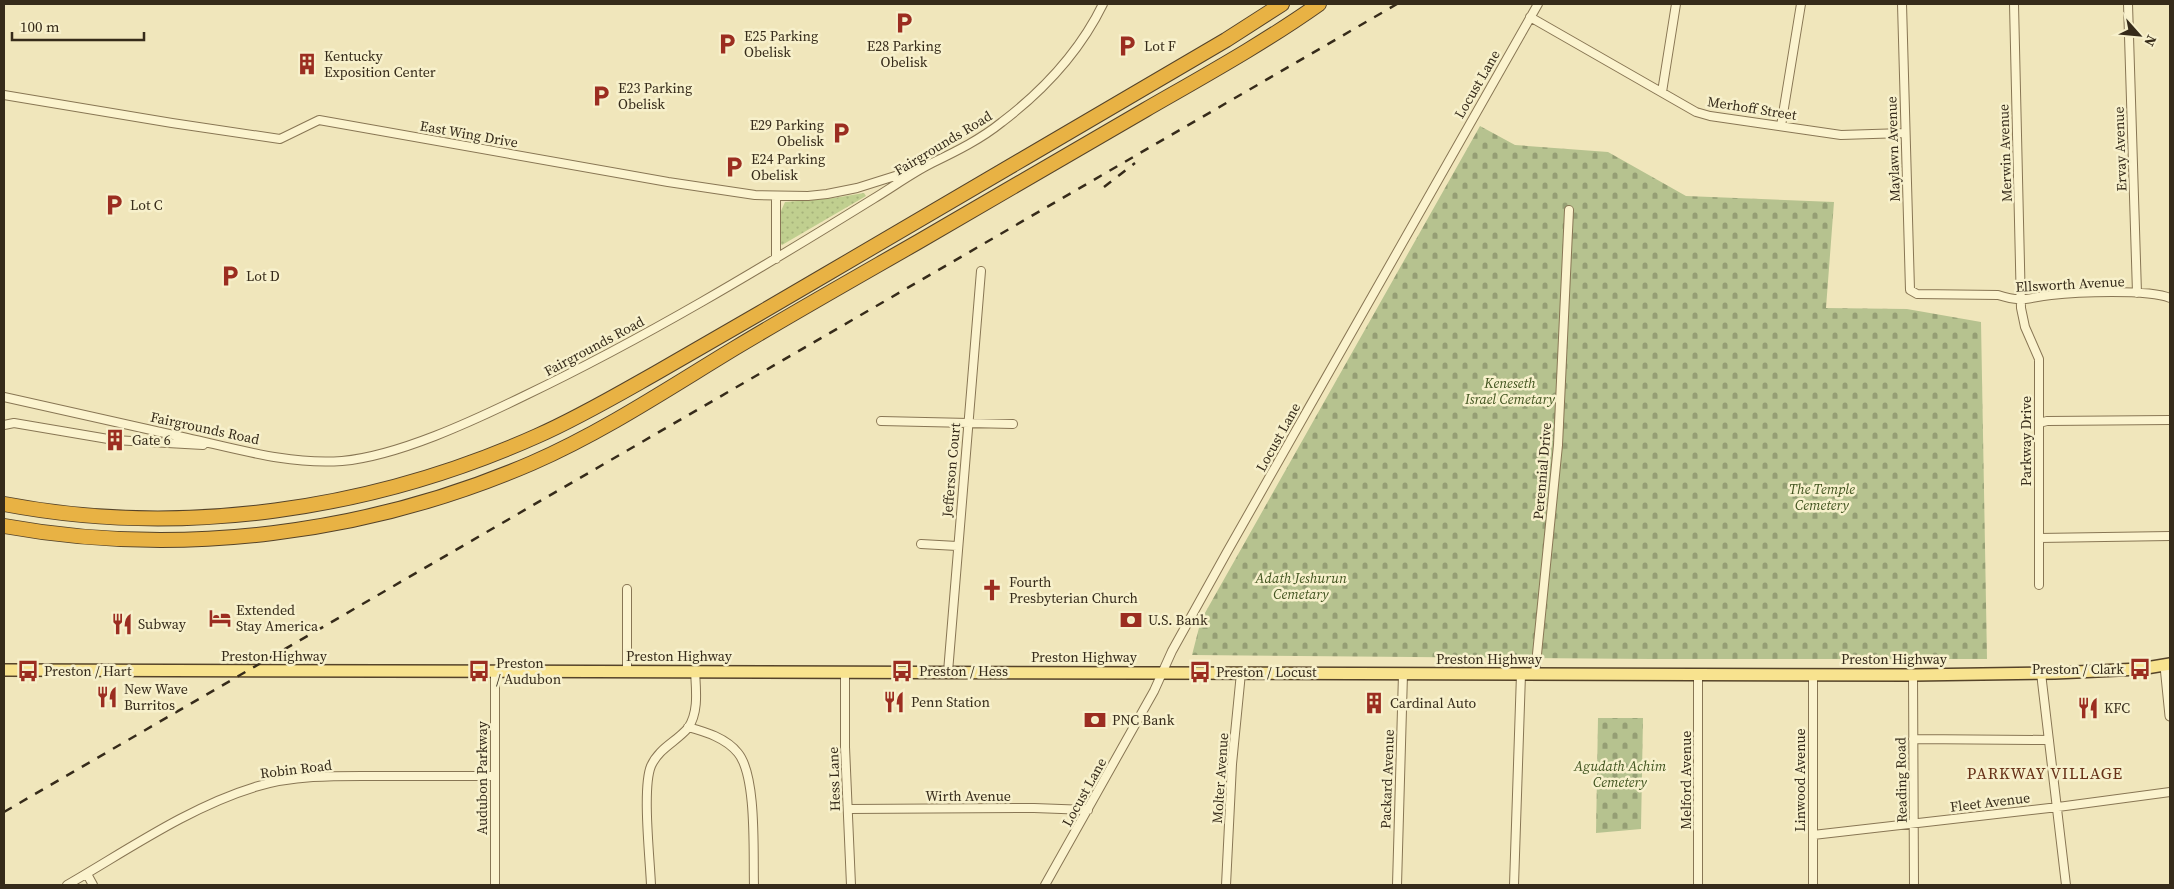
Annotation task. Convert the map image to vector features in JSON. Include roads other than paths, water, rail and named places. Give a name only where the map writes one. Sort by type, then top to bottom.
[{"type":"highway","points":[[4,504],[66,513],[114,517],[161,518],[243,514],[292,508],[358,496],[441,474],[489,456],[570,421],[694,351],[1226,40],[1282,4]]},
{"type":"highway","points":[[4,526],[124,539],[172,540],[254,534],[354,519],[430,500],[490,480],[535,462],[612,422],[800,310],[1234,59],[1319,4]]},
{"type":"main road","name":"Preston Highway","points":[[4,670],[1913,675],[2041,673],[2168,666]]},
{"type":"street","name":"Fairgrounds Road","points":[[4,397],[226,447],[291,459],[341,461],[387,452],[486,415],[574,372],[694,307],[932,163],[981,137],[1036,94],[1073,54],[1103,4]]},
{"type":"street","name":"Locust Lane","points":[[1045,885],[1115,763],[1172,651],[1236,535],[1538,4]]},
{"type":"street","points":[[1662,92],[1676,4]]},
{"type":"street","points":[[1781,126],[1801,4]]},
{"type":"street","name":"Maylawn Avenue","points":[[1902,4],[1904,133],[1911,292]]},
{"type":"street","name":"Merwin Avenue","points":[[2014,4],[2021,301]]},
{"type":"street","name":"Ervay Avenue","points":[[2128,4],[2136,293]]},
{"type":"street","name":"Merhoff Street","points":[[1530,18],[1696,112],[1710,116],[1841,135],[1904,133]]},
{"type":"street","name":"East Wing Drive","points":[[4,95],[172,124],[280,139],[319,120],[741,194],[808,196],[857,188],[903,175],[932,163]]},
{"type":"street","points":[[776,196],[776,259]]},
{"type":"street","name":"Perennial Drive","points":[[1535,674],[1558,445],[1569,210]]},
{"type":"street","name":"Jefferson Court","points":[[948,672],[981,271]]},
{"type":"street","name":"Ellsworth Avenue","points":[[1911,292],[1916,294],[1998,295],[2009,300],[2021,301],[2050,295],[2136,293],[2161,294],[2170,298]]},
{"type":"street","name":"Parkway Drive","points":[[2021,301],[2025,327],[2039,359],[2039,585]]},
{"type":"street","points":[[2039,423],[2047,421],[2170,420]]},
{"type":"street","points":[[881,421],[1013,424]]},
{"type":"street","points":[[4,425],[14,423],[114,440],[226,447]]},
{"type":"street","points":[[2039,538],[2170,536]]},
{"type":"street","points":[[921,544],[957,546]]},
{"type":"street","points":[[627,589],[627,671]]},
{"type":"street","points":[[2168,666],[2170,716]]},
{"type":"street","name":"Audubon Parkway","points":[[495,671],[495,885]]},
{"type":"street","name":"Hess Lane","points":[[845,671],[851,885]]},
{"type":"street","points":[[651,885],[647,790],[649,774],[657,756],[688,727],[696,706],[695,672]]},
{"type":"street","name":"Molter Avenue","points":[[1226,885],[1232,764],[1241,673]]},
{"type":"street","points":[[2041,673],[2066,885]]},
{"type":"street","name":"Packard Avenue","points":[[1397,885],[1403,674]]},
{"type":"street","points":[[1514,885],[1521,674]]},
{"type":"street","name":"Melford Avenue","points":[[1698,674],[1698,885]]},
{"type":"street","name":"Linwood Avenue","points":[[1813,674],[1813,885]]},
{"type":"street","name":"Reading Road","points":[[1913,675],[1914,885]]},
{"type":"street","points":[[688,727],[711,734],[722,740],[738,753],[744,762],[750,786],[754,885]]},
{"type":"street","points":[[1913,739],[2049,740]]},
{"type":"street","name":"Robin Road","points":[[67,885],[215,802],[263,784],[302,778],[341,776],[494,776]]},
{"type":"street","name":"Fleet Avenue","points":[[1813,835],[2170,792]]},
{"type":"street","name":"Wirth Avenue","points":[[848,809],[1034,808],[1088,810]]},
{"type":"street","points":[[87,874],[93,885]]},
{"type":"railway","points":[[4,812],[1397,4]]},
{"type":"railway","points":[[1104,187],[1135,163]]},
{"type":"place","name":"E28 Parking Obelisk","points":[[904,23]]},
{"type":"place","name":"E25 Parking Obelisk","points":[[727,44]]},
{"type":"place","name":"Lot F","points":[[1127,46]]},
{"type":"place","name":"Kentucky Exposition Center","points":[[307,64]]},
{"type":"place","name":"E23 Parking Obelisk","points":[[601,96]]},
{"type":"place","name":"E29 Parking Obelisk","points":[[841,133]]},
{"type":"place","name":"E24 Parking Obelisk","points":[[734,167]]},
{"type":"place","name":"Lot C","points":[[114,205]]},
{"type":"place","name":"Lot D","points":[[230,276]]},
{"type":"place","name":"Gate 6","points":[[115,440]]},
{"type":"place","name":"Fourth Presbyterian Church","points":[[992,590]]},
{"type":"place","name":"Extended Stay America","points":[[220,618]]},
{"type":"place","name":"U.S. Bank","points":[[1131,620]]},
{"type":"place","name":"Subway","points":[[122,624]]},
{"type":"place","name":"Preston / Clark","points":[[2140,669]]},
{"type":"place","name":"Preston / Hart","points":[[28,671]]},
{"type":"place","name":"Preston / Audubon","points":[[479,671]]},
{"type":"place","name":"Preston / Hess","points":[[902,671]]},
{"type":"place","name":"Preston / Locust","points":[[1200,672]]},
{"type":"place","name":"New Wave Burritos","points":[[107,697]]},
{"type":"place","name":"Penn Station","points":[[894,702]]},
{"type":"place","name":"Cardinal Auto","points":[[1374,703]]},
{"type":"place","name":"KFC","points":[[2088,708]]},
{"type":"place","name":"PNC Bank","points":[[1095,720]]},
{"type":"district","name":"PARKWAY VILLAGE","points":[[2045,773]]},
{"type":"park label","name":"Keneseth Israel Cemetary","points":[[1510,392]]},
{"type":"park label","name":"The Temple Cemetery","points":[[1822,498]]},
{"type":"park label","name":"Adath Jeshurun Cemetary","points":[[1301,586]]},
{"type":"park label","name":"Agudath Achim Cemetery","points":[[1620,774]]}]
